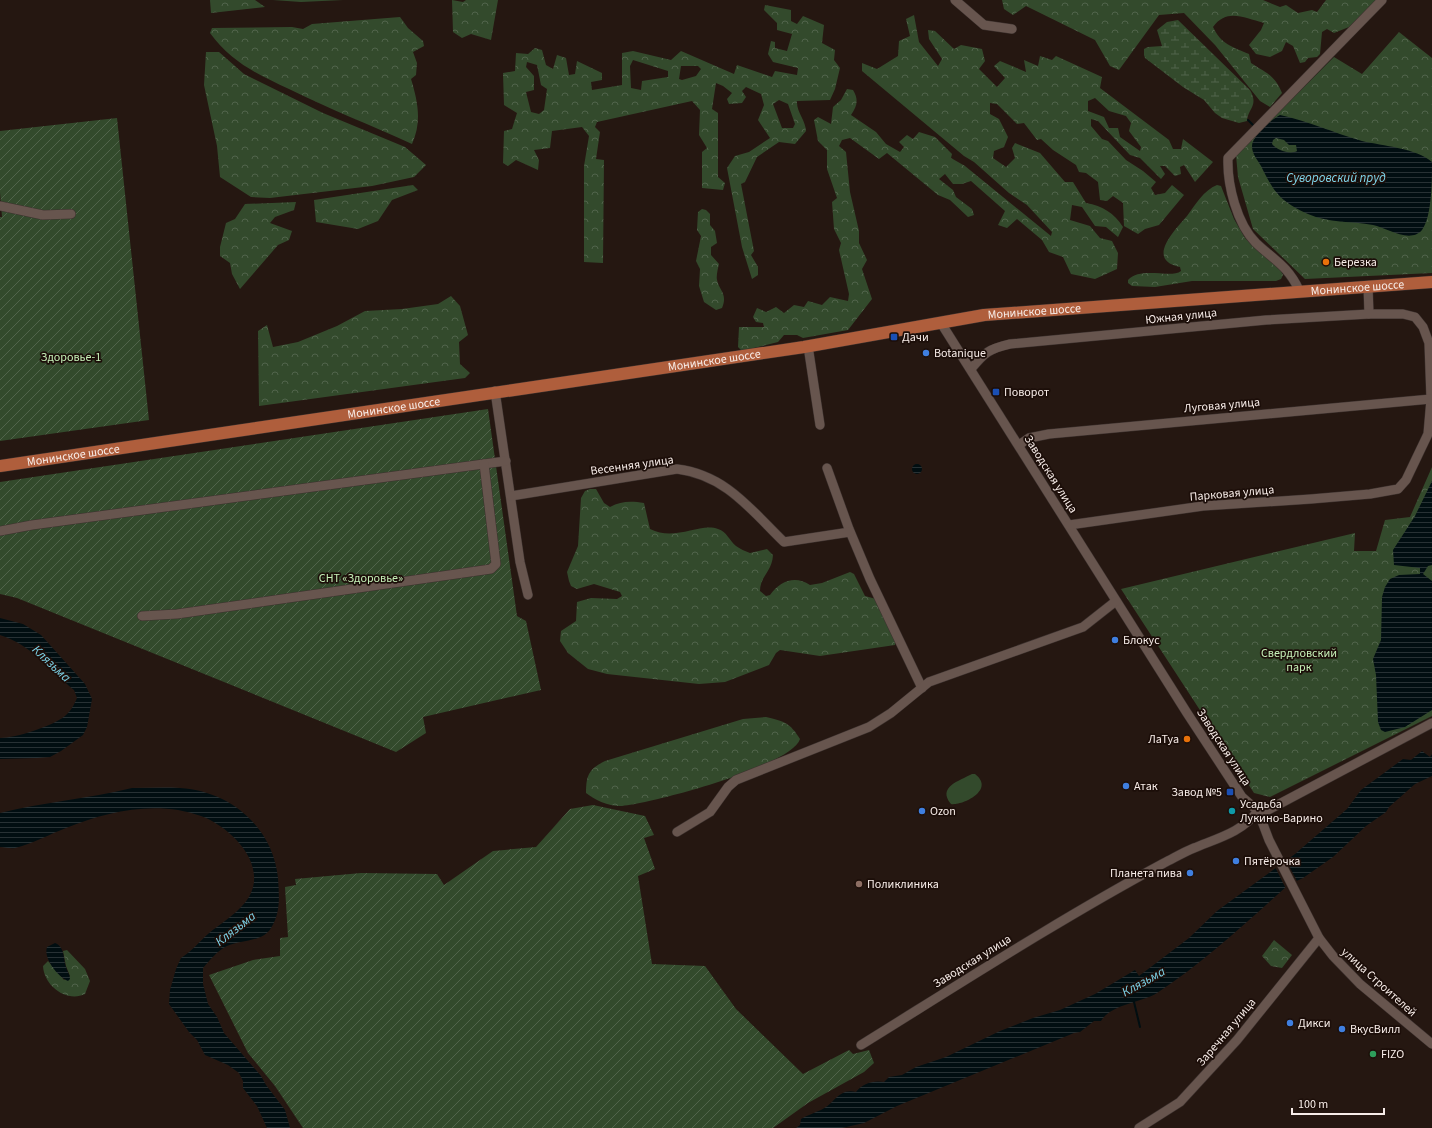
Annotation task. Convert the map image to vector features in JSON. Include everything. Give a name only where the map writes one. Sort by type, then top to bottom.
[{"type":"main road","name":"Монинское шоссе","points":[[0,466],[314,420],[495,391],[808,346],[998,313],[1298,290],[1432,282]]},
{"type":"street","points":[[955,0],[984,25],[1012,29]]},
{"type":"street","points":[[1298,290],[1289,271],[1246,233],[1240,219],[1231,185],[1228,158],[1382,0]]},
{"type":"street","points":[[0,206],[43,215],[71,214]]},
{"type":"street","points":[[1368,286],[1369,314]]},
{"type":"street","name":"Южная улица","points":[[971,369],[980,358],[991,349],[1010,344],[1266,320],[1369,314],[1403,314],[1415,317],[1423,327],[1429,343],[1431,399]]},
{"type":"street","name":"Заводская улица","points":[[861,1045],[1019,946],[1158,866],[1194,848],[1233,833],[1250,821],[1258,810],[1242,798],[1116,601],[941,322]]},
{"type":"street","points":[[808,346],[820,425]]},
{"type":"street","points":[[495,391],[520,562],[528,594]]},
{"type":"street","name":"Луговая улица","points":[[1019,445],[1029,438],[1049,434],[1431,399]]},
{"type":"street","name":"Парковая улица","points":[[1069,525],[1203,506],[1319,498],[1398,489],[1406,480],[1428,434],[1431,399]]},
{"type":"street","points":[[0,531],[32,525],[506,461]]},
{"type":"street","points":[[142,616],[177,614],[491,569],[496,564],[484,464]]},
{"type":"street","points":[[827,468],[850,532],[904,653],[922,688]]},
{"type":"street","name":"Весенняя улица","points":[[511,496],[677,469],[693,471],[715,480],[728,488],[784,542],[850,532]]},
{"type":"street","points":[[677,832],[710,812],[728,787],[736,780],[869,727],[891,714],[929,682],[1083,627],[1116,601]]},
{"type":"street","points":[[1258,810],[1268,810],[1432,723]]},
{"type":"street","name":"улица Строителей","points":[[1258,810],[1269,840],[1319,938],[1345,970],[1432,1044]]},
{"type":"street","name":"Заречная улица","points":[[1139,1128],[1180,1102],[1237,1040],[1319,938]]},
{"type":"green space","points":[[210,0],[255,0],[265,7],[211,13]]},
{"type":"green space","points":[[273,0],[343,0],[301,2]]},
{"type":"green space","points":[[452,0],[463,2],[466,0],[498,0],[491,40],[471,34],[462,38],[453,32]]},
{"type":"green space","points":[[1002,0],[1263,0],[1280,7],[1286,5],[1298,13],[1312,10],[1317,12],[1326,0],[1376,0],[1349,27],[1334,33],[1327,29],[1322,32],[1320,54],[1317,57],[1308,58],[1305,62],[1300,63],[1293,46],[1286,42],[1282,51],[1270,57],[1256,54],[1249,45],[1261,30],[1264,23],[1236,16],[1230,16],[1218,21],[1213,27],[1223,41],[1232,47],[1249,54],[1251,63],[1270,75],[1276,82],[1282,93],[1270,107],[1260,101],[1215,45],[1184,13],[1159,15],[1119,70],[1110,66],[1095,40],[1026,6],[1013,15],[1004,9]]},
{"type":"green space","points":[[765,5],[791,10],[791,21],[797,24],[803,16],[824,25],[822,43],[835,50],[834,60],[840,68],[835,89],[830,100],[797,101],[806,131],[795,144],[779,142],[757,157],[745,182],[741,184],[754,251],[751,255],[758,267],[758,275],[752,279],[742,247],[727,168],[735,156],[749,152],[770,138],[758,120],[764,105],[761,94],[746,87],[742,91],[746,97],[742,103],[729,104],[727,99],[732,93],[716,83],[712,109],[718,113],[718,177],[725,183],[723,190],[702,188],[702,152],[707,148],[699,135],[700,110],[692,101],[597,122],[595,127],[600,132],[596,159],[604,160],[603,263],[584,262],[584,166],[589,136],[582,127],[552,131],[550,148],[534,150],[539,160],[538,170],[516,160],[508,166],[503,163],[504,131],[512,129],[517,113],[504,105],[503,73],[515,71],[516,53],[528,54],[535,48],[542,50],[546,65],[553,69],[557,55],[566,58],[569,75],[575,74],[577,61],[602,73],[602,80],[591,82],[592,90],[622,85],[622,53],[633,51],[671,60],[681,51],[734,74],[737,65],[772,77],[775,71],[797,75],[798,68],[773,62],[768,54],[771,41],[775,42],[775,48],[787,51],[792,34],[777,30],[777,23],[764,10]],"holes":[[[633,60],[668,71],[668,77],[642,81],[641,90],[631,88],[630,66]],[[527,62],[537,65],[541,85],[547,89],[544,110],[539,114],[531,112],[526,92],[534,90],[534,76],[526,67]],[[681,66],[698,66],[701,69],[696,76],[682,80],[679,79]],[[779,100],[788,104],[795,124],[793,128],[782,128],[773,104]]]},
{"type":"green space","points":[[914,15],[919,42],[938,66],[942,59],[929,39],[928,30],[935,31],[954,49],[961,45],[982,49],[985,61],[979,69],[997,87],[1005,78],[994,66],[1000,61],[1026,72],[1024,60],[1038,66],[1040,56],[1052,60],[1056,56],[1102,77],[1100,88],[1169,140],[1173,149],[1181,149],[1183,139],[1213,162],[1195,182],[1184,165],[1180,167],[1181,174],[1175,176],[1165,166],[1160,166],[1165,174],[1161,179],[1140,158],[1130,155],[1098,121],[1091,119],[1091,126],[1102,139],[1108,141],[1126,160],[1156,182],[1151,188],[1155,195],[1165,193],[1172,185],[1184,195],[1159,225],[1145,229],[1138,234],[1124,226],[1123,203],[1113,196],[1107,201],[1100,200],[1098,182],[1086,173],[1079,172],[1076,165],[1053,150],[1041,139],[1037,140],[1024,123],[1017,124],[997,104],[990,103],[990,114],[999,119],[1008,137],[1004,147],[994,151],[993,158],[1006,167],[1015,158],[1012,148],[1015,143],[1040,153],[1065,182],[1073,182],[1086,203],[1098,206],[1108,211],[1123,227],[1118,237],[1106,227],[1095,226],[1082,207],[1072,205],[1070,220],[1090,226],[1100,238],[1112,241],[1118,253],[1117,269],[1095,279],[1071,274],[1063,257],[1049,252],[1042,240],[1017,219],[1007,228],[998,225],[1005,211],[971,181],[962,184],[953,184],[945,174],[939,179],[953,190],[956,197],[972,209],[974,215],[968,217],[950,200],[938,195],[887,153],[879,159],[850,138],[842,140],[839,146],[846,152],[850,192],[859,231],[859,243],[867,260],[862,269],[872,299],[848,330],[803,338],[797,335],[784,335],[778,342],[742,351],[738,347],[739,327],[764,327],[763,323],[756,322],[753,317],[757,308],[766,312],[776,307],[784,313],[794,305],[804,307],[808,301],[822,305],[830,297],[848,301],[849,294],[839,250],[841,243],[834,229],[832,202],[837,198],[827,169],[827,150],[818,141],[814,120],[818,117],[831,124],[833,107],[841,100],[847,89],[853,90],[857,100],[855,109],[851,115],[876,132],[886,144],[900,152],[904,147],[899,142],[907,135],[913,139],[919,132],[935,137],[952,154],[951,158],[965,166],[1051,236],[1052,232],[1027,205],[1009,193],[974,162],[964,156],[862,71],[862,63],[877,69],[898,56],[899,41],[910,36],[906,19]],"holes":[[[1095,98],[1109,111],[1126,116],[1131,123],[1129,131],[1141,147],[1140,151],[1120,137],[1118,128],[1109,128],[1104,117],[1088,111],[1088,101]]]},
{"type":"green space","points":[[400,17],[408,28],[423,41],[424,46],[413,52],[417,63],[416,75],[411,79],[416,96],[418,120],[412,144],[319,103],[255,72],[236,60],[210,33],[212,28],[292,27],[303,29],[312,24]]},
{"type":"green space","points":[[1178,20],[1250,90],[1253,103],[1247,121],[1239,123],[1222,118],[1215,113],[1204,100],[1183,87],[1145,58],[1144,49],[1148,47],[1162,46],[1157,30],[1167,22]]},
{"type":"green space","points":[[1399,32],[1432,58],[1432,273],[1305,279],[1253,229],[1238,177],[1236,155],[1334,57],[1362,74]]},
{"type":"green space","points":[[206,52],[219,52],[244,74],[323,113],[405,147],[426,165],[414,177],[372,186],[270,198],[251,197],[220,177],[217,146],[204,85]]},
{"type":"green space","name":"Здоровье-1","points":[[117,118],[149,420],[0,441],[0,217],[2,217],[0,192],[0,131]]},
{"type":"green space","points":[[413,185],[418,190],[392,200],[378,221],[358,229],[316,222],[314,200]]},
{"type":"green space","points":[[1217,185],[1221,186],[1234,219],[1245,238],[1280,269],[1283,275],[1281,279],[1276,281],[1192,281],[1155,287],[1132,286],[1128,283],[1128,280],[1140,274],[1170,274],[1181,271],[1180,267],[1170,263],[1165,258],[1164,251],[1166,244],[1170,236],[1200,198],[1208,190]]},
{"type":"green space","points":[[296,202],[294,210],[275,217],[270,223],[292,231],[289,240],[278,245],[240,289],[232,274],[230,263],[220,256],[220,247],[226,223],[235,219],[245,204]]},
{"type":"green space","points":[[702,209],[706,210],[710,214],[710,225],[715,231],[717,243],[711,247],[711,255],[719,264],[717,278],[718,284],[724,296],[724,303],[722,308],[716,310],[704,302],[699,286],[700,269],[696,261],[701,236],[697,230],[698,212]]},
{"type":"green space","points":[[451,296],[460,306],[468,335],[459,342],[460,364],[470,373],[465,378],[259,406],[258,331],[267,325],[273,347],[298,342],[337,326],[365,311],[402,309],[438,304]]},
{"type":"green space","name":"СНТ «Здоровье»","points":[[488,409],[517,616],[526,621],[541,690],[423,717],[426,733],[396,752],[17,598],[0,594],[0,482]]},
{"type":"green space","name":"Свердловский парк","points":[[1432,467],[1432,716],[1270,797],[1254,793],[1121,589],[1355,533],[1354,551],[1376,551],[1385,520],[1410,517]]},
{"type":"green space","points":[[596,489],[604,503],[610,507],[626,502],[644,503],[650,529],[669,534],[703,528],[718,529],[726,534],[736,546],[750,553],[767,549],[773,555],[771,566],[762,581],[760,591],[766,596],[770,595],[778,586],[788,581],[799,580],[810,585],[822,583],[850,572],[854,574],[865,596],[876,599],[895,635],[895,645],[820,656],[780,650],[776,653],[769,665],[725,682],[699,684],[607,674],[588,669],[568,653],[560,641],[561,631],[576,621],[577,602],[591,598],[617,599],[622,596],[620,592],[594,584],[577,589],[571,586],[569,581],[567,572],[578,546],[581,498],[585,491]]},
{"type":"green space","points":[[766,717],[778,720],[790,726],[800,739],[791,750],[773,761],[747,772],[688,791],[636,804],[620,806],[611,805],[593,798],[586,793],[590,773],[595,767],[605,761],[743,719]]},
{"type":"green space","points":[[972,774],[975,774],[980,780],[982,786],[980,791],[969,800],[951,804],[947,798],[948,789],[951,785]]},
{"type":"green space","points":[[593,805],[645,816],[654,835],[644,838],[655,869],[638,876],[652,964],[705,966],[736,1009],[803,1074],[849,1050],[853,1054],[869,1050],[874,1063],[864,1072],[808,1103],[773,1128],[303,1128],[275,1086],[248,1053],[209,975],[253,960],[280,956],[280,938],[288,937],[285,887],[296,885],[295,879],[361,873],[437,874],[444,885],[493,851],[536,847],[570,809]]},
{"type":"green space","points":[[1274,940],[1292,955],[1282,968],[1271,966],[1262,956]]},
{"type":"green space","points":[[67,950],[85,969],[90,981],[85,994],[71,996],[58,991],[47,980],[44,973],[43,966],[48,961],[64,980],[70,976],[63,951]]},
{"type":"water","name":"Суворовский пруд","points":[[1280,115],[1362,141],[1399,148],[1425,157],[1432,162],[1430,208],[1422,230],[1411,236],[1398,234],[1373,225],[1316,217],[1290,205],[1278,195],[1252,149],[1253,142],[1258,133]],"holes":[[[1276,138],[1284,140],[1289,145],[1296,145],[1297,151],[1284,151],[1272,144],[1273,140]]]},
{"type":"water","points":[[915,464],[919,464],[922,469],[919,474],[915,474],[912,471],[912,467]]},
{"type":"water","points":[[1432,481],[1432,565],[1428,566],[1423,574],[1432,581],[1432,710],[1405,727],[1385,732],[1381,730],[1378,722],[1376,675],[1373,659],[1381,640],[1382,597],[1385,587],[1390,579],[1399,575],[1420,574],[1420,568],[1394,565],[1393,550],[1415,516]]},
{"type":"water","name":"Клязьма","points":[[0,618],[23,624],[41,635],[85,684],[92,699],[87,727],[83,735],[50,757],[0,759],[0,738],[24,734],[52,724],[67,714],[77,698],[74,690],[39,658],[11,639],[0,635]]},
{"type":"water","name":"Клязьма","points":[[1422,751],[1430,757],[1432,754],[1432,776],[1415,784],[1389,807],[1386,812],[1366,826],[1333,857],[1303,878],[1288,885],[1208,955],[1157,993],[1119,1007],[1106,1015],[1101,1021],[1094,1021],[1080,1032],[1074,1033],[897,1106],[864,1123],[842,1128],[796,1128],[800,1125],[801,1119],[826,1107],[845,1092],[856,1092],[861,1087],[872,1082],[884,1082],[889,1077],[902,1075],[916,1067],[946,1057],[1000,1031],[1033,1018],[1060,1010],[1095,994],[1135,970],[1139,976],[1189,938],[1217,911],[1295,854],[1347,809],[1361,790],[1403,759],[1411,760]]},
{"type":"water","name":"Клязьма","points":[[132,788],[180,788],[216,796],[246,815],[258,828],[268,843],[274,860],[279,891],[279,904],[274,922],[271,928],[263,936],[232,944],[217,953],[203,968],[203,984],[208,1004],[217,1017],[224,1033],[261,1076],[285,1110],[290,1128],[267,1128],[257,1106],[243,1088],[243,1081],[239,1073],[228,1065],[205,1055],[197,1040],[189,1032],[169,1004],[170,990],[181,958],[236,912],[249,897],[254,884],[254,872],[250,860],[243,848],[234,838],[212,821],[201,816],[184,811],[150,808],[116,813],[82,822],[15,848],[0,847],[0,813]]},
{"type":"water","points":[[55,943],[61,947],[70,978],[68,981],[60,976],[49,962],[46,951],[47,947]]},
{"type":"pier","points":[[1286,860],[1298,883],[1286,889],[1275,867]]},
{"type":"waterway","points":[[1248,120],[1255,127]]},
{"type":"waterway","points":[[1134,1002],[1140,1027]]},
{"type":"place","name":"Березка","points":[[1326,262]]},
{"type":"place","name":"Дачи","points":[[894,337]]},
{"type":"place","name":"Botanique","points":[[926,353]]},
{"type":"place","name":"Поворот","points":[[996,392]]},
{"type":"place","name":"Блокус","points":[[1115,640]]},
{"type":"place","name":"ЛаТуа","points":[[1187,739]]},
{"type":"place","name":"Атак","points":[[1126,786]]},
{"type":"place","name":"Завод №5","points":[[1230,792]]},
{"type":"place","name":"Ozon","points":[[922,811]]},
{"type":"place","name":"Усадьба Лукино-Варино","points":[[1232,811]]},
{"type":"place","name":"Пятёрочка","points":[[1236,861]]},
{"type":"place","name":"Планета пива","points":[[1190,873]]},
{"type":"place","name":"Поликлиника","points":[[859,884]]},
{"type":"place","name":"Дикси","points":[[1290,1023]]},
{"type":"place","name":"ВкусВилл","points":[[1342,1029]]},
{"type":"place","name":"FIZO","points":[[1373,1054]]}]
